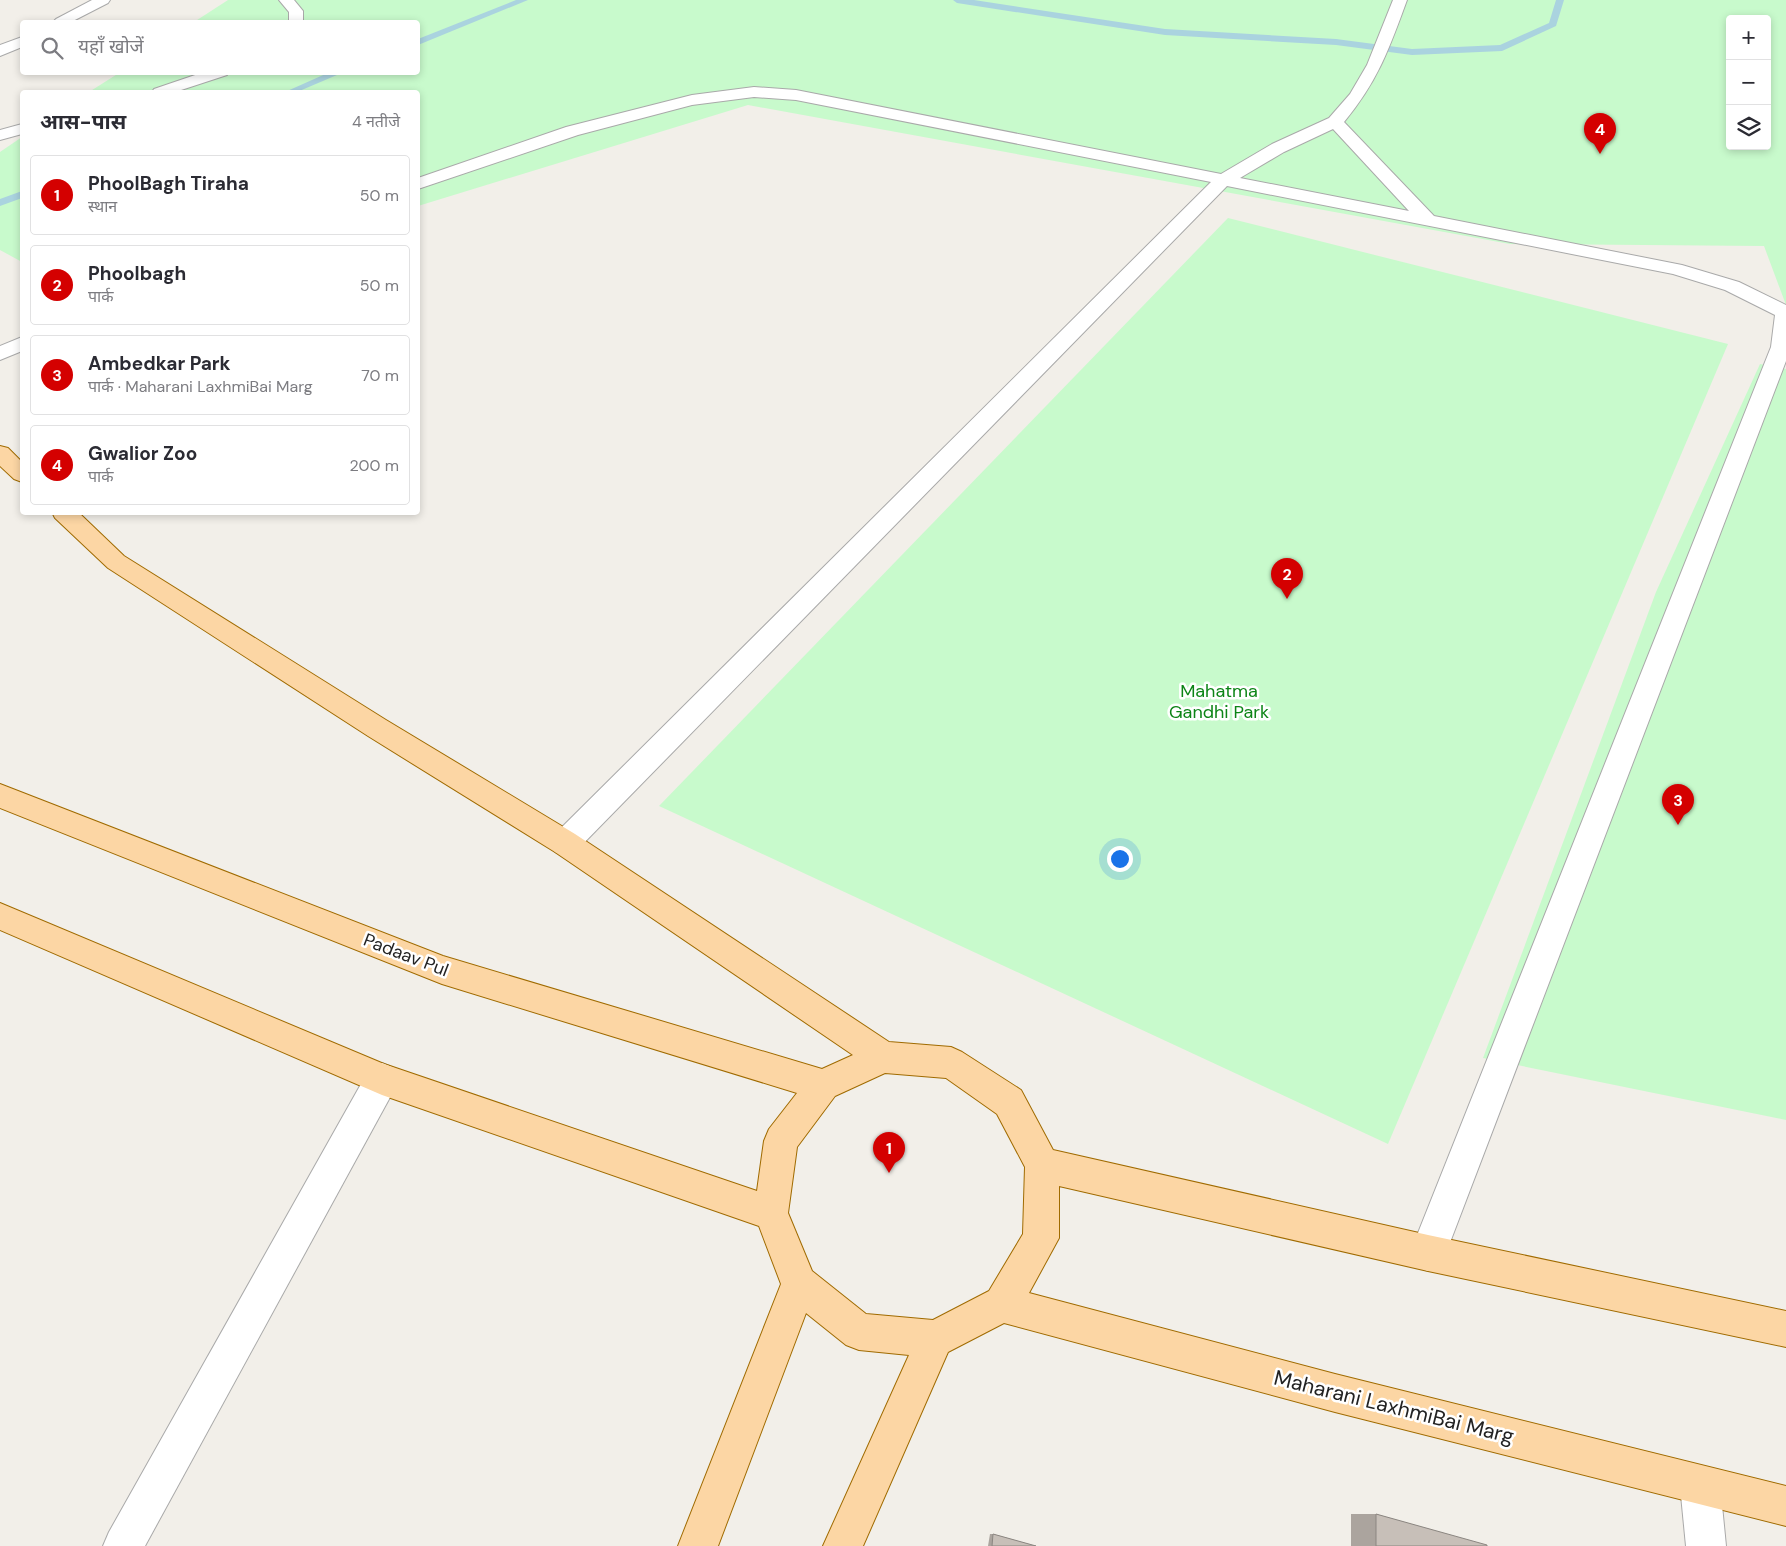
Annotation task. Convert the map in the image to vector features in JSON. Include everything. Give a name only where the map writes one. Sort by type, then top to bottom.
[{"type":"main road","points":[[0,453],[20,472]]},
{"type":"main road","points":[[66,515],[116,562],[377,728],[565,843],[884,1057],[951,1063],[1009,1102],[1042,1165],[1041,1238],[1002,1304],[935,1339],[858,1332],[799,1284],[771,1213],[781,1142],[823,1085],[884,1057]]},
{"type":"main road","name":"Padaav Pul","points":[[0,796],[442,970],[823,1085]]},
{"type":"main road","points":[[0,916],[382,1080],[771,1213]]},
{"type":"main road","points":[[1042,1165],[1428,1253],[1786,1329]]},
{"type":"main road","points":[[698,1546],[799,1284]]},
{"type":"main road","name":"Maharani LaxhmiBai Marg","points":[[1002,1304],[1335,1393],[1786,1506]]},
{"type":"main road","points":[[843,1546],[935,1339]]},
{"type":"street","points":[[65,20],[103,0]]},
{"type":"street","points":[[286,0],[296,11],[296,20]]},
{"type":"street","points":[[565,843],[1222,180],[1278,148],[1335,122],[1358,96],[1375,66],[1400,0]]},
{"type":"street","points":[[0,51],[20,43]]},
{"type":"street","points":[[166,90],[212,75]]},
{"type":"street","points":[[420,183],[572,130],[692,100],[754,92],[796,95],[1675,270],[1721,281],[1762,299],[1785,313],[1781,347],[1428,1253]]},
{"type":"street","points":[[1335,122],[1426,219]]},
{"type":"street","points":[[0,135],[20,130]]},
{"type":"street","points":[[0,354],[20,344]]},
{"type":"street","points":[[123,1546],[382,1080]]},
{"type":"street","points":[[1700,1485],[1706,1546]]},
{"type":"green space","points":[[228,0],[1786,0],[1786,305],[1764,246],[1510,244],[748,105],[420,205],[420,90],[92,90],[116,75],[420,75],[420,20],[197,20]]},
{"type":"green space","points":[[20,138],[20,261],[0,250],[0,152]]},
{"type":"green space","name":"Mahatma Gandhi Park","points":[[1228,218],[1728,344],[1388,1144],[659,806]]},
{"type":"green space","points":[[1760,364],[1786,369],[1786,1120],[1483,1058],[1656,592]]},
{"type":"building","points":[[1376,1514],[1487,1545],[1487,1546],[1376,1546]]},
{"type":"building","points":[[993,1534],[1036,1546],[992,1546]]},
{"type":"waterway","points":[[420,41],[524,0]]},
{"type":"waterway","points":[[957,0],[1165,32],[1336,42],[1412,52],[1502,48],[1553,24],[1560,0]]},
{"type":"waterway","points":[[295,90],[332,75]]},
{"type":"waterway","points":[[0,203],[20,195]]},
{"type":"place","name":"Gwalior Zoo","points":[[1600,154]]},
{"type":"place","name":"Phoolbagh","points":[[1287,599]]},
{"type":"place","name":"Ambedkar Park","points":[[1678,825]]},
{"type":"place","name":"PhoolBagh Tiraha","points":[[889,1173]]}]
